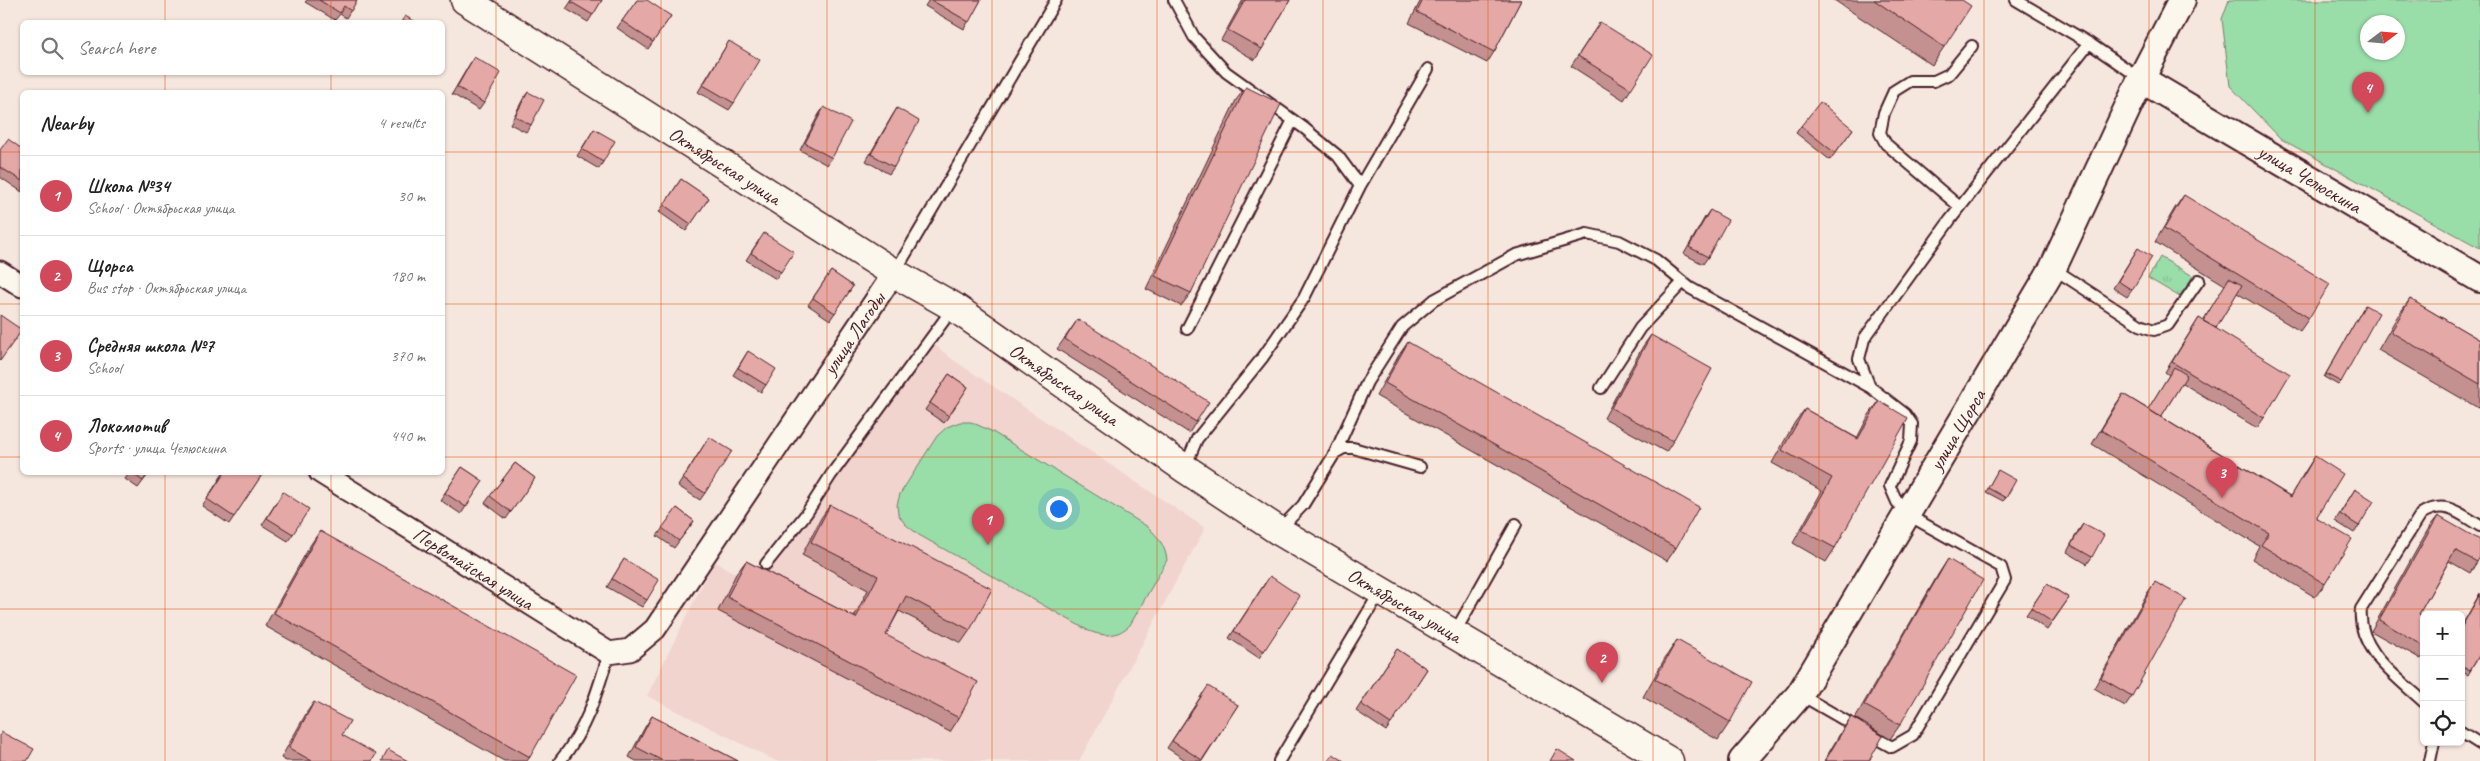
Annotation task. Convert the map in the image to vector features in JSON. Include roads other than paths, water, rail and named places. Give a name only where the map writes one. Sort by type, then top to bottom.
[{"type":"main road","name":"Октябрьская улица","points":[[465,0],[894,273],[954,308],[1184,468],[1279,531],[1669,761]]},
{"type":"street","name":"улица Щорса","points":[[1742,761],[1800,694],[2053,268],[2141,79],[2182,0]]},
{"type":"street","name":"улица Челюскина","points":[[2141,79],[2480,279]]},
{"type":"street","points":[[0,272],[20,285]]},
{"type":"street","name":"улица Лагоды","points":[[609,653],[630,650],[655,629],[894,273]]},
{"type":"street","name":"Первомайская улица","points":[[325,475],[609,653]]},
{"type":"lane","name":"улица Лагоды","points":[[894,273],[1056,0]]},
{"type":"lane","points":[[1174,0],[1194,37],[1226,72],[1293,120],[1338,156],[1360,186]]},
{"type":"lane","points":[[2016,0],[2089,43],[2141,79]]},
{"type":"lane","points":[[1870,387],[1860,359],[1864,340],[1960,207],[2089,43]]},
{"type":"lane","points":[[1960,207],[1886,144],[1880,133],[1884,113],[1894,91],[1910,81],[1934,81],[1949,74],[1972,46]]},
{"type":"lane","points":[[1184,468],[1197,439],[1262,357],[1304,298],[1360,186],[1428,69]]},
{"type":"lane","points":[[1187,329],[1293,120]]},
{"type":"lane","points":[[1279,531],[1303,504],[1335,453],[1367,382],[1402,327],[1434,300],[1516,255],[1587,234],[1619,241],[1656,260],[1683,282],[1870,387],[1905,414],[1912,424],[1911,441],[1890,486],[1897,502],[1908,515],[1990,559],[2001,567],[2005,580],[1913,735],[1892,748],[1800,694]]},
{"type":"lane","points":[[2053,268],[2140,325],[2154,330],[2168,325],[2199,280]]},
{"type":"lane","points":[[1601,388],[1640,328],[1683,282]]},
{"type":"lane","points":[[766,564],[806,514],[831,475],[954,308]]},
{"type":"lane","points":[[1335,453],[1344,448],[1353,448],[1420,467]]},
{"type":"lane","points":[[2423,701],[2380,660],[2365,640],[2359,624],[2360,609],[2420,514],[2431,508],[2444,507],[2480,526]]},
{"type":"lane","points":[[1453,635],[1516,524]]},
{"type":"lane","points":[[1280,761],[1380,592]]},
{"type":"lane","points":[[560,761],[585,724],[595,701],[609,653]]},
{"type":"lane","points":[[2465,735],[2480,744]]},
{"type":"lane","points":[[2430,761],[2433,746]]},
{"type":"place","name":"Локомотив","points":[[2368,113]]},
{"type":"place","name":"Средняя школа №7","points":[[2222,498]]},
{"type":"place","name":"Школа №34","points":[[988,545]]},
{"type":"place","name":"Щорса","points":[[1602,683]]}]
